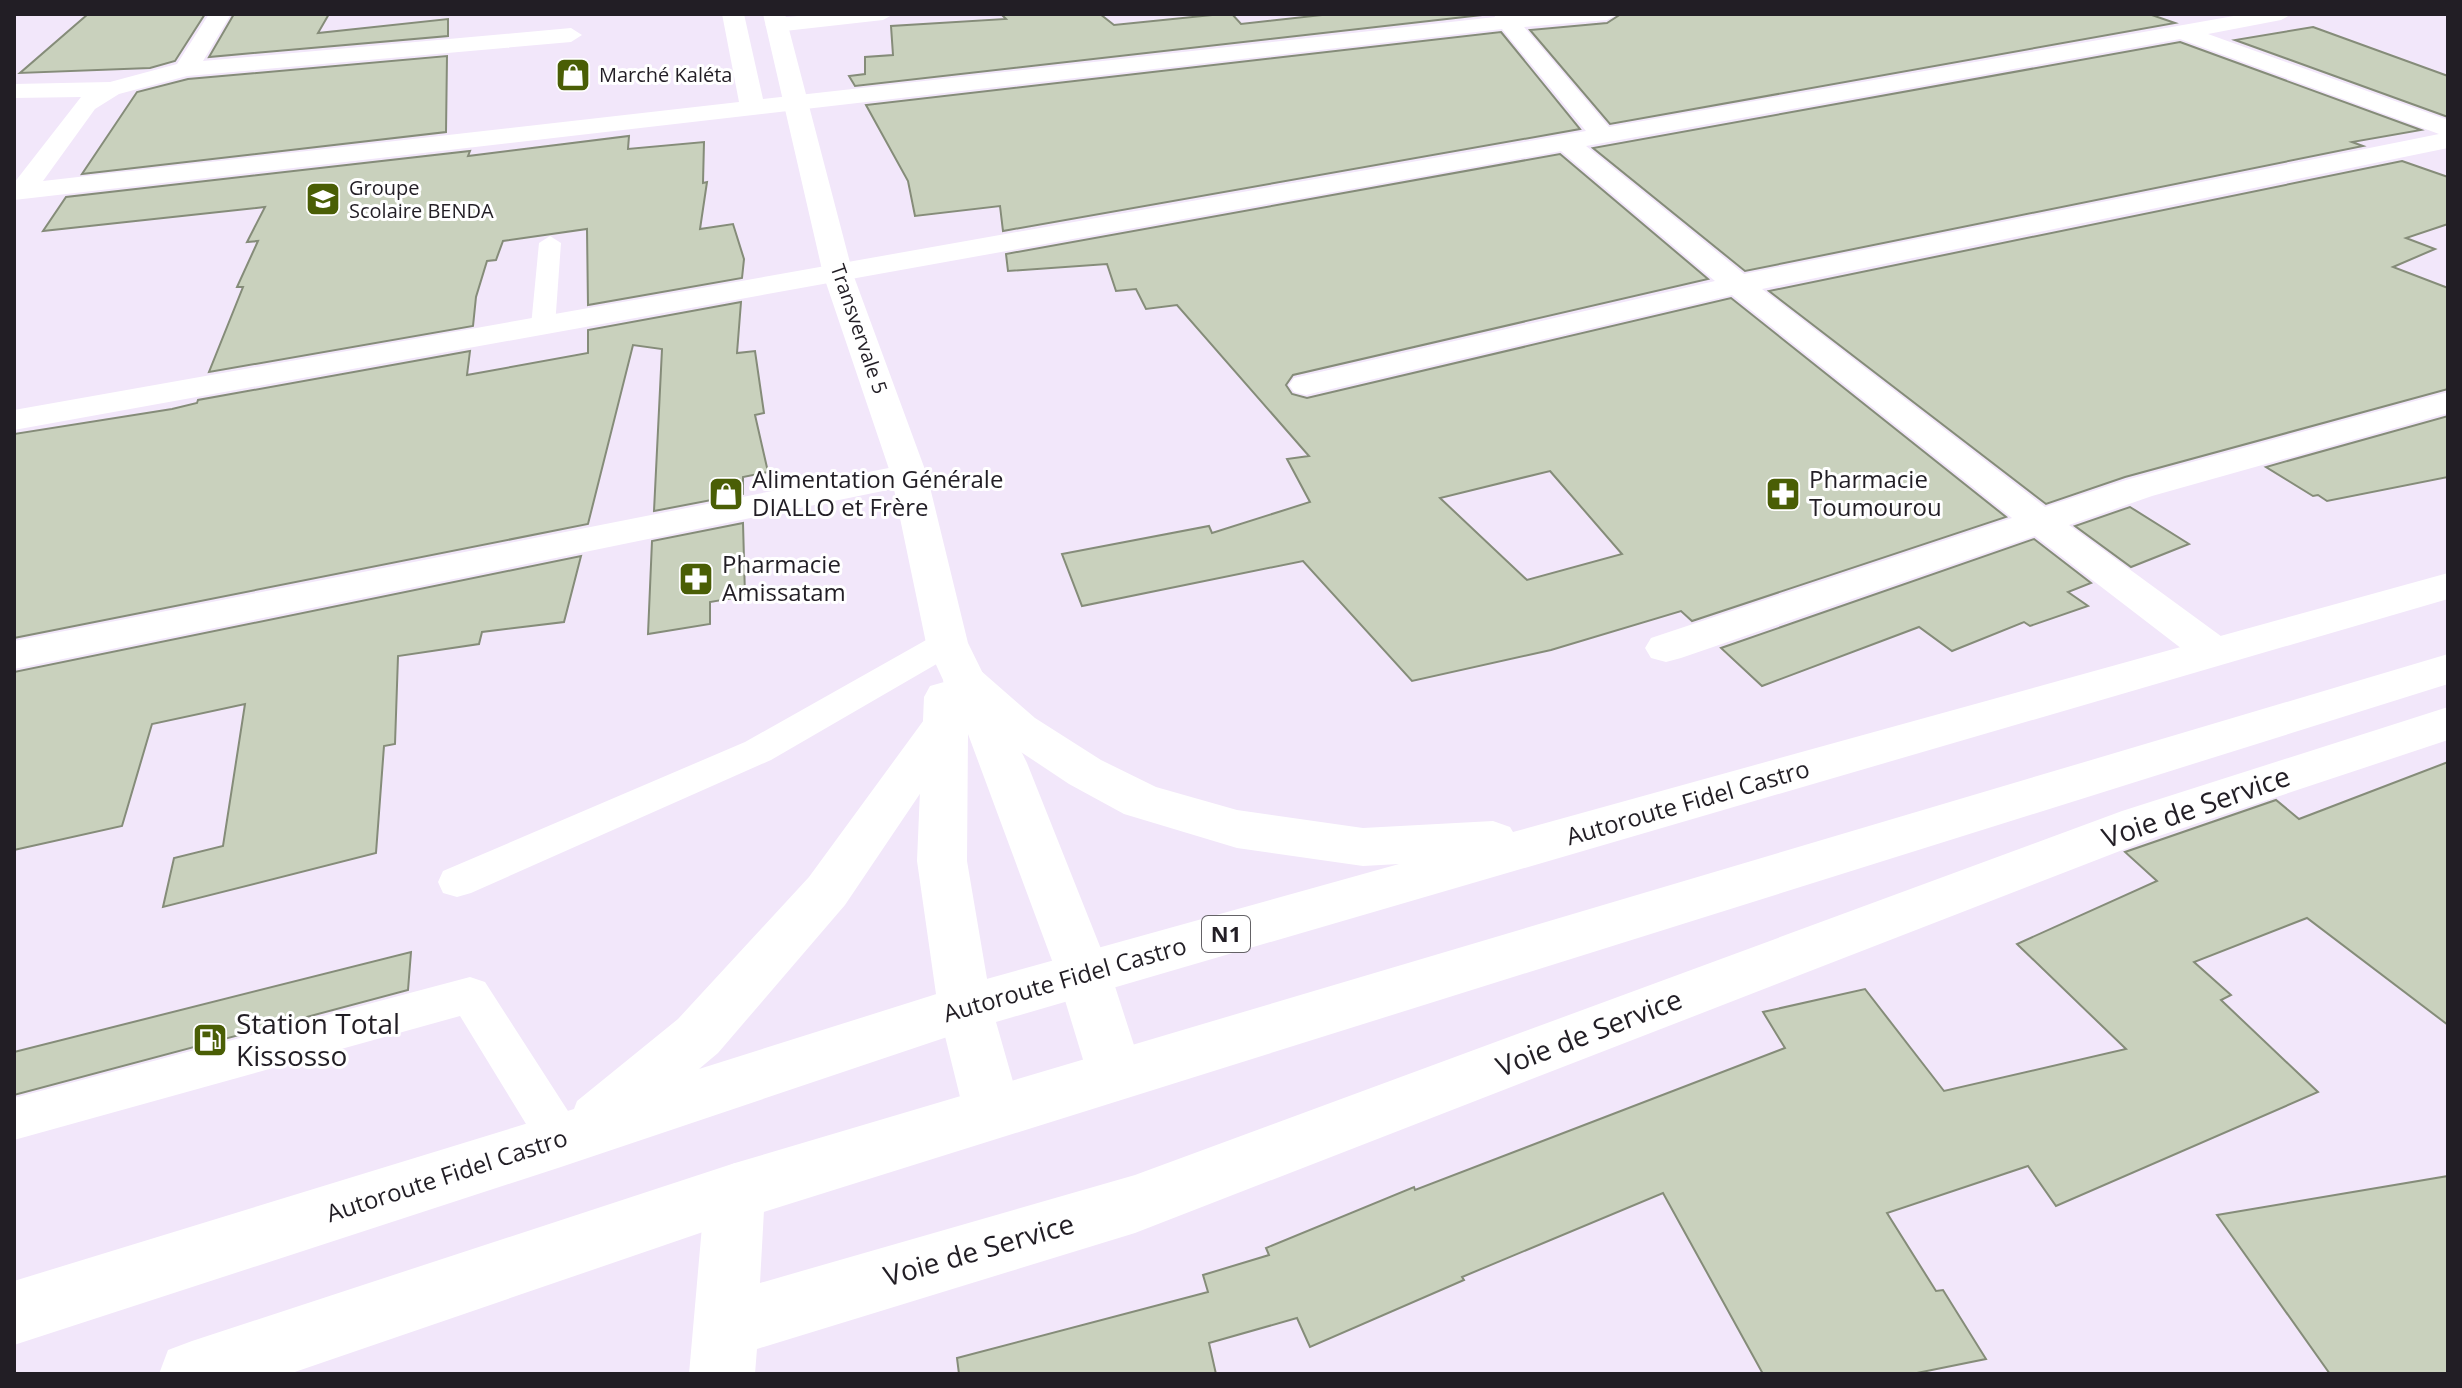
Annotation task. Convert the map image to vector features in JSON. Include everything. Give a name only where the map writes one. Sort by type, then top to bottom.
[{"type":"main road","points":[[186,69],[220,14]]},
{"type":"main road","points":[[733,14],[753,109]]},
{"type":"main road","points":[[775,20],[883,14]]},
{"type":"main road","points":[[18,192],[753,109],[1507,18],[1607,14]]},
{"type":"main road","points":[[14,420],[2281,14]]},
{"type":"main road","points":[[1507,18],[1604,137]]},
{"type":"main road","name":"Transvervale 5","points":[[775,20],[838,274],[909,475],[952,683],[942,861],[965,1008],[993,1113]]},
{"type":"main road","points":[[369,52],[383,27]]},
{"type":"main road","points":[[2183,32],[2448,129]]},
{"type":"main road","points":[[14,91],[111,89],[186,69],[571,35]]},
{"type":"main road","points":[[18,192],[86,104],[111,89]]},
{"type":"main road","points":[[1306,385],[1735,285],[2448,140]]},
{"type":"main road","points":[[1567,143],[1735,285],[2039,522],[2214,652]]},
{"type":"main road","points":[[1666,648],[2139,488],[2448,402]]},
{"type":"main road","points":[[14,655],[909,475]]},
{"type":"main road","name":"Autoroute Fidel Castro","points":[[14,1313],[571,1137],[965,1008],[2448,586]]},
{"type":"main road","points":[[192,1374],[735,1192],[2448,669]]},
{"type":"main road","points":[[571,1137],[698,1036],[827,891],[952,683],[1085,772],[1141,801],[1237,829],[1363,847],[1571,836]]},
{"type":"main road","name":"Transvervale 5","points":[[952,683],[1004,763],[1084,974],[1116,1076]]},
{"type":"main road","name":"Voie de Service","points":[[724,1350],[1135,1204],[2139,824],[2448,723]]},
{"type":"main road","points":[[724,1350],[735,1192]]},
{"type":"lane","points":[[543,326],[550,243]]},
{"type":"lane","points":[[457,882],[758,751],[952,683]]},
{"type":"lane","points":[[14,1119],[470,995],[571,1137]]},
{"type":"building","points":[[88,14],[205,14],[175,61],[150,68],[20,73]]},
{"type":"building","points":[[234,14],[329,14],[318,33],[448,19],[448,36],[209,57]]},
{"type":"building","points":[[1001,14],[1100,14],[1114,25],[1222,14],[1232,14],[1241,24],[1331,14],[1491,14],[855,86],[849,76],[865,74],[865,57],[893,55],[891,26],[1006,19]]},
{"type":"building","points":[[1621,14],[2149,14],[2175,23],[1610,124],[1530,30],[1607,23]]},
{"type":"building","points":[[2313,27],[2448,76],[2448,117],[2235,40]]},
{"type":"building","points":[[1501,32],[1580,129],[1003,231],[1000,206],[915,216],[908,181],[866,105]]},
{"type":"building","points":[[2180,42],[2421,130],[2352,142],[2363,146],[1745,271],[1593,148]]},
{"type":"building","points":[[447,56],[446,132],[82,174],[137,92],[188,79]]},
{"type":"building","points":[[629,136],[628,149],[704,142],[703,183],[707,182],[700,229],[733,224],[744,259],[742,278],[588,305],[587,229],[503,241],[496,260],[487,261],[476,297],[473,326],[209,372],[243,287],[237,287],[258,241],[247,242],[265,207],[43,231],[66,197],[470,151],[468,156]]},
{"type":"building","points":[[1560,154],[1708,279],[1293,375],[1286,385],[1292,394],[1307,398],[1731,298],[2006,517],[1692,621],[1681,611],[1551,650],[1412,681],[1303,561],[1082,606],[1062,554],[1209,526],[1212,533],[1310,502],[1287,459],[1309,456],[1177,305],[1146,309],[1136,289],[1116,291],[1107,264],[1008,271],[1006,254]],"holes":[[[1550,471],[1622,554],[1527,580],[1440,498]]]},
{"type":"building","points":[[2402,161],[2448,177],[2448,224],[2406,238],[2435,249],[2393,267],[2448,288],[2448,389],[2125,477],[2046,504],[1769,291]]},
{"type":"building","points":[[741,302],[737,353],[755,351],[764,413],[755,415],[768,472],[743,477],[743,494],[654,511],[662,349],[633,345],[588,524],[14,638],[14,434],[172,409],[197,403],[198,400],[470,351],[467,375],[588,353],[588,330]]},
{"type":"building","points":[[2448,416],[2448,477],[2327,501],[2318,495],[2313,496],[2266,467]]},
{"type":"building","points":[[2130,507],[2189,544],[2131,567],[2075,526]]},
{"type":"building","points":[[743,523],[745,596],[710,602],[710,624],[648,634],[652,541]]},
{"type":"building","points":[[2034,539],[2091,583],[2068,592],[2088,606],[2030,626],[2024,622],[1952,651],[1919,627],[1762,686],[1721,648]]},
{"type":"building","points":[[581,556],[564,622],[482,632],[479,644],[398,656],[395,744],[384,746],[376,853],[163,907],[174,858],[223,846],[245,704],[152,724],[122,826],[14,850],[14,672]]},
{"type":"building","points":[[2448,762],[2448,1025],[2307,918],[2194,962],[2231,995],[2221,1000],[2318,1092],[2056,1206],[2028,1166],[1887,1213],[1936,1291],[1943,1290],[1986,1359],[1912,1374],[1763,1374],[1663,1193],[1462,1277],[1464,1280],[1310,1347],[1297,1318],[1209,1343],[1216,1374],[959,1374],[957,1358],[1208,1292],[1203,1275],[1269,1255],[1266,1248],[1414,1187],[1415,1190],[1785,1048],[1763,1012],[1865,989],[1944,1091],[2126,1049],[2017,944],[2157,881],[2125,852],[2276,800],[2299,819]]},
{"type":"building","points":[[411,952],[408,990],[14,1095],[14,1052]]},
{"type":"building","points":[[2448,1176],[2448,1374],[2330,1374],[2217,1215]]},
{"type":"place","name":"Marché Kaléta","points":[[573,75]]},
{"type":"place","name":"Groupe Scolaire BENDA","points":[[323,199]]},
{"type":"place","name":"Alimentation Générale DIALLO et Frère","points":[[726,494]]},
{"type":"place","name":"Pharmacie Toumourou","points":[[1783,494]]},
{"type":"place","name":"Pharmacie Amissatam","points":[[696,579]]},
{"type":"place","name":"Station Total Kissosso","points":[[210,1040]]}]
